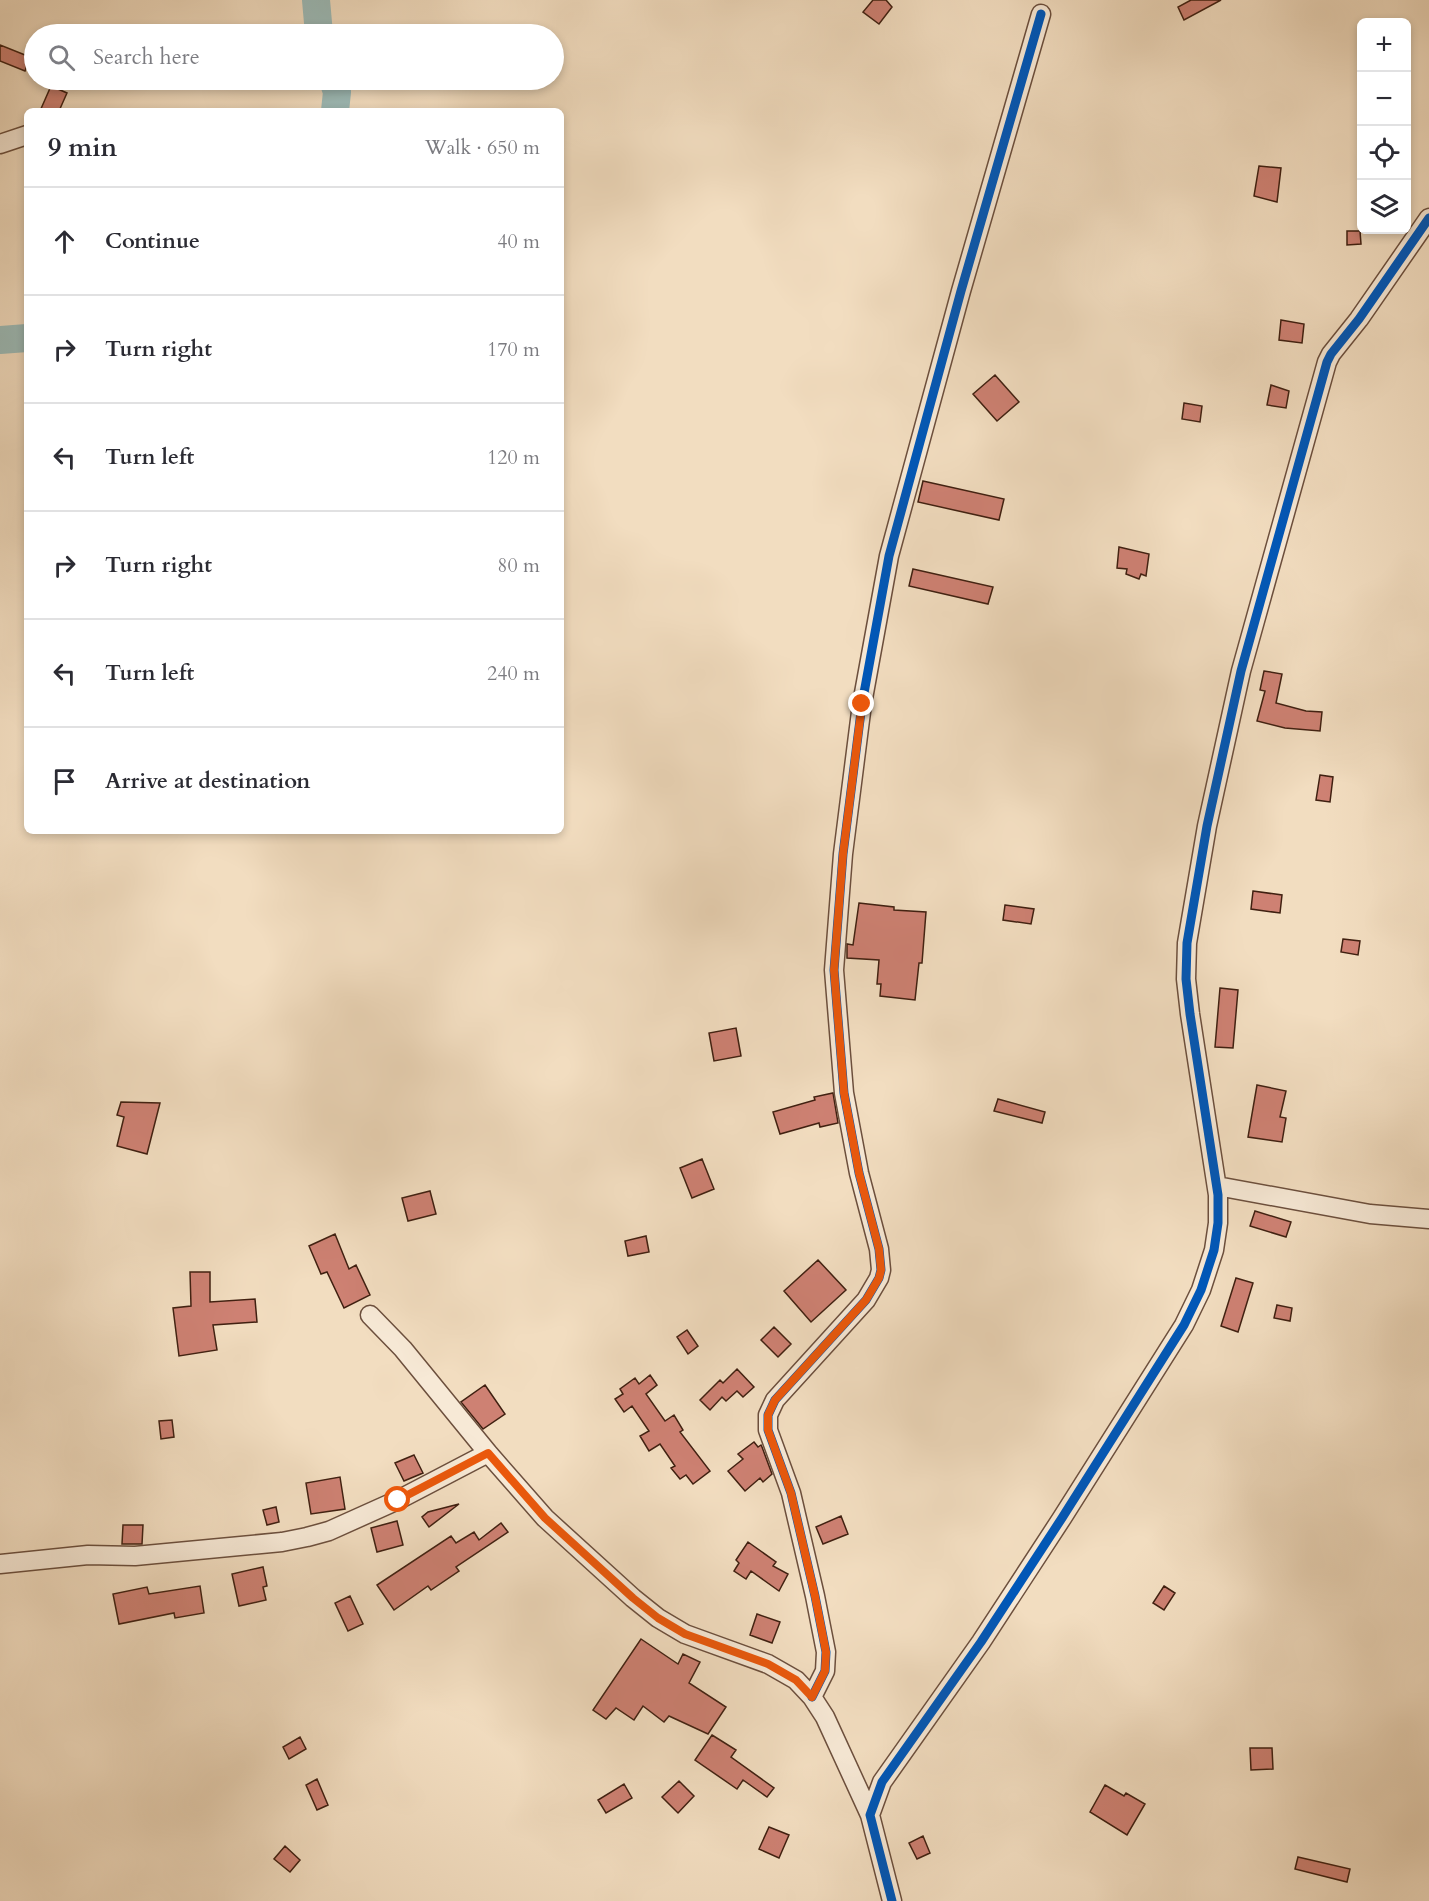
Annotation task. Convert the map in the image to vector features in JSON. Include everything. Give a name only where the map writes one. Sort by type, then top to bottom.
[{"type":"street","points":[[812,1697],[825,1671],[826,1652],[791,1493],[768,1430],[768,1415],[775,1400],[866,1300],[881,1270],[879,1249],[859,1173],[844,1093],[834,970],[843,854],[862,704],[889,556],[961,291],[1041,14]]},
{"type":"street","points":[[0,144],[24,136]]},
{"type":"street","points":[[870,1815],[882,1782],[894,1762],[981,1642],[1062,1518],[1184,1324],[1201,1290],[1214,1250],[1218,1223],[1217,1186],[1186,979],[1187,943],[1212,804],[1241,671],[1327,362],[1429,218]]},
{"type":"street","points":[[1217,1186],[1370,1214],[1429,1219]]},
{"type":"street","points":[[370,1315],[403,1348],[488,1453],[545,1518],[633,1598],[658,1618],[685,1634],[768,1664],[796,1680],[812,1697],[828,1725],[870,1815],[891,1901]]},
{"type":"street","points":[[0,1564],[88,1555],[135,1556],[282,1542],[307,1537],[329,1531],[398,1500],[488,1453]]},
{"type":"building","points":[[873,0],[886,0],[892,7],[879,24],[863,12]]},
{"type":"building","points":[[1191,0],[1221,0],[1184,20],[1178,7]]},
{"type":"building","points":[[0,45],[24,55],[24,71],[0,61]]},
{"type":"building","points":[[49,90],[60,90],[67,93],[60,108],[41,108]]},
{"type":"building","points":[[1259,166],[1281,168],[1277,202],[1254,196]]},
{"type":"building","points":[[1347,231],[1357,231],[1357,234],[1360,234],[1361,244],[1347,245]]},
{"type":"building","points":[[1281,320],[1304,324],[1302,343],[1279,340]]},
{"type":"building","points":[[995,375],[1019,402],[997,421],[973,394]]},
{"type":"building","points":[[1271,385],[1289,391],[1286,408],[1267,405]]},
{"type":"building","points":[[1184,403],[1202,406],[1200,422],[1182,419]]},
{"type":"building","points":[[923,481],[1004,499],[999,520],[918,502]]},
{"type":"building","points":[[1119,547],[1149,554],[1146,576],[1141,574],[1139,579],[1126,574],[1127,569],[1117,568]]},
{"type":"building","points":[[913,569],[993,587],[988,604],[909,586]]},
{"type":"building","points":[[1264,671],[1282,674],[1276,703],[1306,711],[1322,712],[1320,731],[1285,728],[1257,721],[1265,691],[1260,690]]},
{"type":"building","points":[[1320,775],[1333,777],[1330,802],[1316,800]]},
{"type":"building","points":[[1253,891],[1282,895],[1280,913],[1251,909]]},
{"type":"building","points":[[859,903],[894,907],[894,910],[926,912],[922,963],[919,963],[915,1000],[880,996],[881,984],[877,984],[879,960],[847,958],[847,944],[853,945]]},
{"type":"building","points":[[1005,905],[1034,909],[1031,924],[1003,920]]},
{"type":"building","points":[[1343,939],[1360,941],[1358,955],[1341,952]]},
{"type":"building","points":[[1220,988],[1238,990],[1233,1048],[1215,1047]]},
{"type":"building","points":[[736,1028],[741,1056],[714,1061],[709,1033]]},
{"type":"building","points":[[1257,1085],[1286,1091],[1280,1117],[1286,1118],[1282,1142],[1248,1137]]},
{"type":"building","points":[[833,1093],[838,1123],[820,1127],[819,1123],[780,1134],[773,1112],[815,1100],[814,1097]]},
{"type":"building","points":[[998,1099],[1045,1112],[1042,1123],[994,1111]]},
{"type":"building","points":[[121,1102],[160,1103],[147,1154],[117,1146],[124,1117],[117,1115]]},
{"type":"building","points":[[702,1159],[714,1189],[692,1198],[680,1168]]},
{"type":"building","points":[[430,1191],[436,1214],[408,1221],[402,1198]]},
{"type":"building","points":[[1255,1211],[1291,1222],[1286,1237],[1250,1226]]},
{"type":"building","points":[[335,1234],[349,1269],[356,1265],[370,1295],[344,1308],[327,1272],[321,1274],[309,1246]]},
{"type":"building","points":[[646,1236],[649,1252],[628,1256],[625,1241]]},
{"type":"building","points":[[818,1260],[846,1290],[811,1322],[784,1291]]},
{"type":"building","points":[[190,1272],[210,1272],[210,1302],[255,1299],[257,1322],[213,1325],[217,1350],[179,1356],[173,1308],[191,1306]]},
{"type":"building","points":[[1236,1278],[1253,1283],[1238,1332],[1221,1326]]},
{"type":"building","points":[[1277,1305],[1292,1308],[1290,1321],[1274,1318]]},
{"type":"building","points":[[774,1327],[791,1344],[778,1357],[761,1340]]},
{"type":"building","points":[[687,1330],[698,1346],[688,1354],[677,1337]]},
{"type":"building","points":[[737,1369],[754,1387],[743,1397],[737,1391],[726,1401],[722,1397],[710,1410],[700,1400],[720,1380],[723,1383]]},
{"type":"building","points":[[650,1375],[657,1385],[646,1394],[665,1421],[674,1415],[683,1430],[680,1432],[710,1471],[693,1484],[686,1475],[680,1479],[671,1468],[675,1466],[660,1444],[649,1451],[640,1436],[649,1431],[632,1406],[624,1412],[615,1399],[623,1394],[620,1389],[635,1378],[639,1384]]},
{"type":"building","points":[[485,1385],[505,1414],[483,1429],[461,1402]]},
{"type":"building","points":[[172,1420],[174,1437],[161,1439],[159,1421]]},
{"type":"building","points":[[754,1442],[758,1447],[761,1445],[772,1474],[763,1482],[760,1478],[745,1491],[728,1471],[743,1459],[738,1454]]},
{"type":"building","points":[[414,1455],[423,1473],[404,1481],[395,1463]]},
{"type":"building","points":[[340,1477],[345,1509],[311,1514],[306,1483]]},
{"type":"building","points":[[459,1504],[429,1527],[422,1517],[428,1512]]},
{"type":"building","points":[[276,1507],[279,1522],[267,1525],[263,1510]]},
{"type":"building","points":[[841,1516],[848,1534],[823,1544],[816,1527]]},
{"type":"building","points":[[397,1521],[403,1545],[377,1552],[371,1528]]},
{"type":"building","points":[[501,1523],[508,1532],[456,1567],[459,1571],[431,1590],[428,1586],[394,1610],[377,1585],[451,1536],[456,1543],[474,1532],[479,1540]]},
{"type":"building","points":[[123,1525],[143,1525],[142,1544],[122,1544]]},
{"type":"building","points":[[748,1542],[776,1562],[773,1566],[788,1574],[779,1591],[751,1571],[746,1579],[734,1571],[739,1563],[736,1560]]},
{"type":"building","points":[[263,1567],[267,1586],[263,1587],[266,1600],[239,1606],[232,1574]]},
{"type":"building","points":[[200,1586],[204,1613],[175,1618],[174,1613],[119,1624],[113,1594],[147,1587],[149,1594]]},
{"type":"building","points":[[1164,1586],[1175,1593],[1164,1610],[1153,1603]]},
{"type":"building","points":[[350,1596],[363,1624],[348,1631],[335,1603]]},
{"type":"building","points":[[757,1614],[780,1622],[772,1643],[750,1635]]},
{"type":"building","points":[[641,1639],[678,1664],[683,1654],[700,1662],[689,1683],[726,1707],[708,1734],[669,1716],[664,1722],[643,1706],[634,1720],[616,1708],[606,1719],[593,1710]]},
{"type":"building","points":[[712,1735],[736,1750],[731,1757],[774,1788],[767,1797],[743,1780],[737,1789],[695,1760]]},
{"type":"building","points":[[300,1737],[306,1749],[289,1759],[283,1747]]},
{"type":"building","points":[[1250,1748],[1272,1748],[1273,1769],[1251,1770]]},
{"type":"building","points":[[317,1779],[328,1805],[317,1810],[306,1785]]},
{"type":"building","points":[[679,1781],[694,1796],[678,1813],[662,1797]]},
{"type":"building","points":[[624,1784],[632,1798],[606,1813],[598,1800]]},
{"type":"building","points":[[1105,1785],[1145,1804],[1127,1835],[1090,1812]]},
{"type":"building","points":[[769,1827],[789,1835],[779,1858],[759,1849]]},
{"type":"building","points":[[923,1836],[930,1853],[917,1859],[909,1843]]},
{"type":"building","points":[[285,1846],[300,1860],[290,1872],[274,1859]]},
{"type":"building","points":[[1298,1857],[1350,1869],[1347,1882],[1295,1869]]},
{"type":"waterway","points":[[316,0],[318,24]]},
{"type":"waterway","points":[[335,108],[336,90]]},
{"type":"waterway","points":[[0,340],[24,338]]},
{"type":"cycle path","points":[[812,1697],[825,1671],[826,1652],[791,1493],[768,1430],[768,1415],[775,1400],[866,1300],[881,1270],[879,1249],[859,1173],[844,1093],[834,970],[843,854],[862,704],[889,556],[961,291],[1041,14]]},
{"type":"cycle path","points":[[892,1901],[870,1815],[882,1782],[981,1642],[1184,1325],[1201,1290],[1214,1250],[1218,1223],[1218,1195],[1186,979],[1187,943],[1207,826],[1241,671],[1327,362],[1429,218]]},
{"type":"route","points":[[398,1500],[488,1453],[545,1518],[658,1618],[685,1634],[768,1664],[796,1680],[812,1697],[825,1671],[826,1652],[791,1493],[768,1430],[768,1415],[775,1400],[866,1300],[881,1270],[882,1261],[859,1173],[844,1093],[834,970],[843,854],[862,704]]}]
